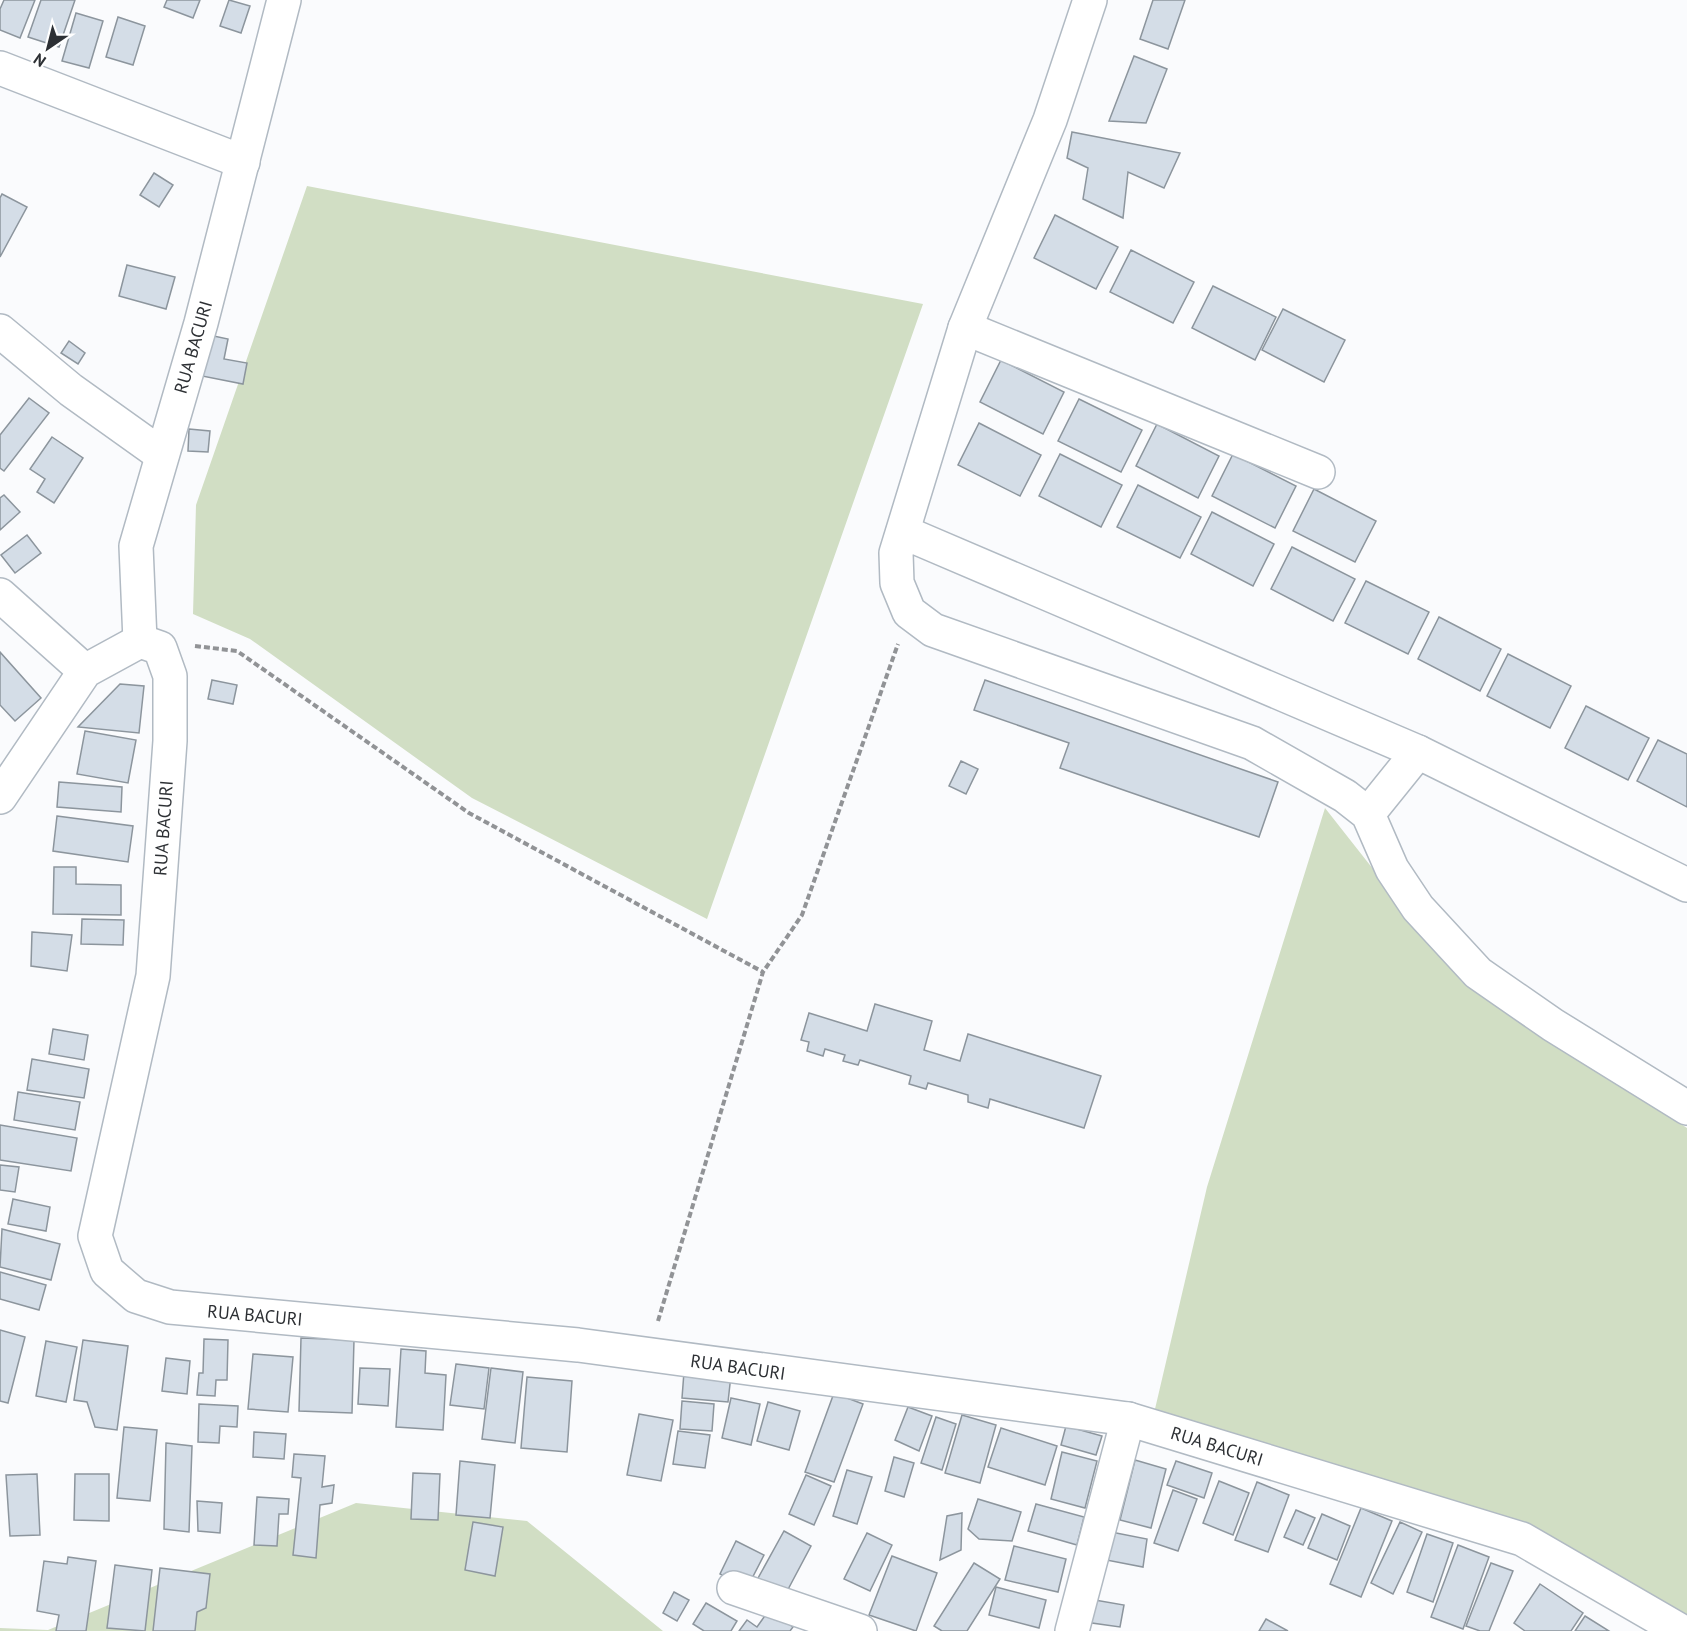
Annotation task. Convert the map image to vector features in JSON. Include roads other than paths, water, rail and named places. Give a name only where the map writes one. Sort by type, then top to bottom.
[{"type":"street","name":"RUA BACURI","points":[[284,0],[201,323],[136,546],[141,641],[160,648],[170,676],[170,741],[153,976],[94,1236],[107,1271],[136,1296],[170,1307],[578,1345],[1128,1419],[1522,1539],[1681,1631]]},
{"type":"street","points":[[1090,0],[1050,120],[965,328],[896,553],[897,584],[909,612],[933,630],[1252,743],[1345,796],[1368,814],[1392,869],[1418,908],[1478,973],[1553,1025],[1687,1108]]},
{"type":"street","points":[[0,68],[243,162]]},
{"type":"street","points":[[965,328],[1318,472]]},
{"type":"street","points":[[0,331],[71,390],[162,455]]},
{"type":"street","points":[[903,532],[1418,752],[1687,885]]},
{"type":"street","points":[[0,595],[85,671]]},
{"type":"street","points":[[0,797],[85,671],[141,641]]},
{"type":"street","points":[[1368,814],[1418,752]]},
{"type":"street","points":[[1072,1631],[1128,1419]]},
{"type":"street","points":[[734,1588],[860,1631]]}]
